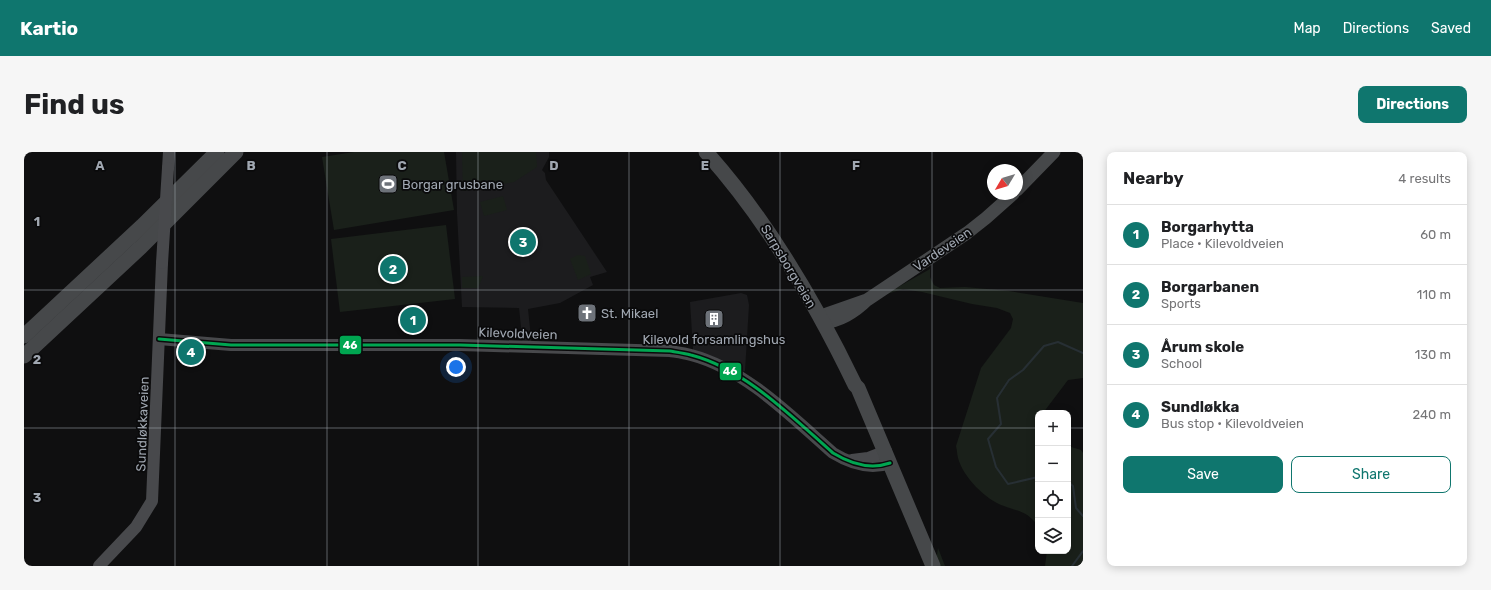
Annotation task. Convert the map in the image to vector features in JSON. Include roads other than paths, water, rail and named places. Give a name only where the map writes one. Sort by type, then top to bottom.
[{"type":"highway","points":[[24,356],[48,324],[142,226],[217,152]]},
{"type":"highway","points":[[24,336],[48,324],[146,242],[236,152]]},
{"type":"highway","name":"Sarpsborgveien","points":[[706,152],[738,190],[772,236],[827,319]]},
{"type":"highway","name":"Sarpsborgveien","points":[[714,152],[743,186],[774,227],[799,264],[827,319],[855,385],[858,388],[933,566]]},
{"type":"main road","points":[[1023,184],[1054,152]]},
{"type":"main road","name":"Vardeveien","points":[[827,319],[845,316],[967,233],[1006,200]]},
{"type":"street","name":"Sundløkkaveien","points":[[99,566],[136,527],[152,502],[162,263],[169,152]]},
{"type":"street","name":"Kilevoldveien","points":[[159,339],[234,345],[504,346],[670,351],[710,362],[735,374],[764,394],[833,453],[842,458],[853,460],[888,457]]},
{"type":"waterway","points":[[1035,478],[1008,484],[996,467],[988,439],[1001,424],[997,398],[1009,380],[1023,370],[1044,346],[1058,342],[1083,353]]},
{"type":"waterway","points":[[1071,484],[1073,486],[1076,508],[1083,516]]},
{"type":"waterway","points":[[1072,566],[1083,551]]},
{"type":"place","name":"Borgar grusbane","points":[[388,184]]},
{"type":"place","name":"Årum skole","points":[[523,242]]},
{"type":"place","name":"Borgarbanen","points":[[393,269]]},
{"type":"place","name":"St. Mikael","points":[[587,313]]},
{"type":"place","name":"Kilevold forsamlingshus","points":[[714,319]]},
{"type":"place","name":"Borgarhytta","points":[[413,320]]},
{"type":"place","name":"Sundløkka","points":[[191,352]]}]
